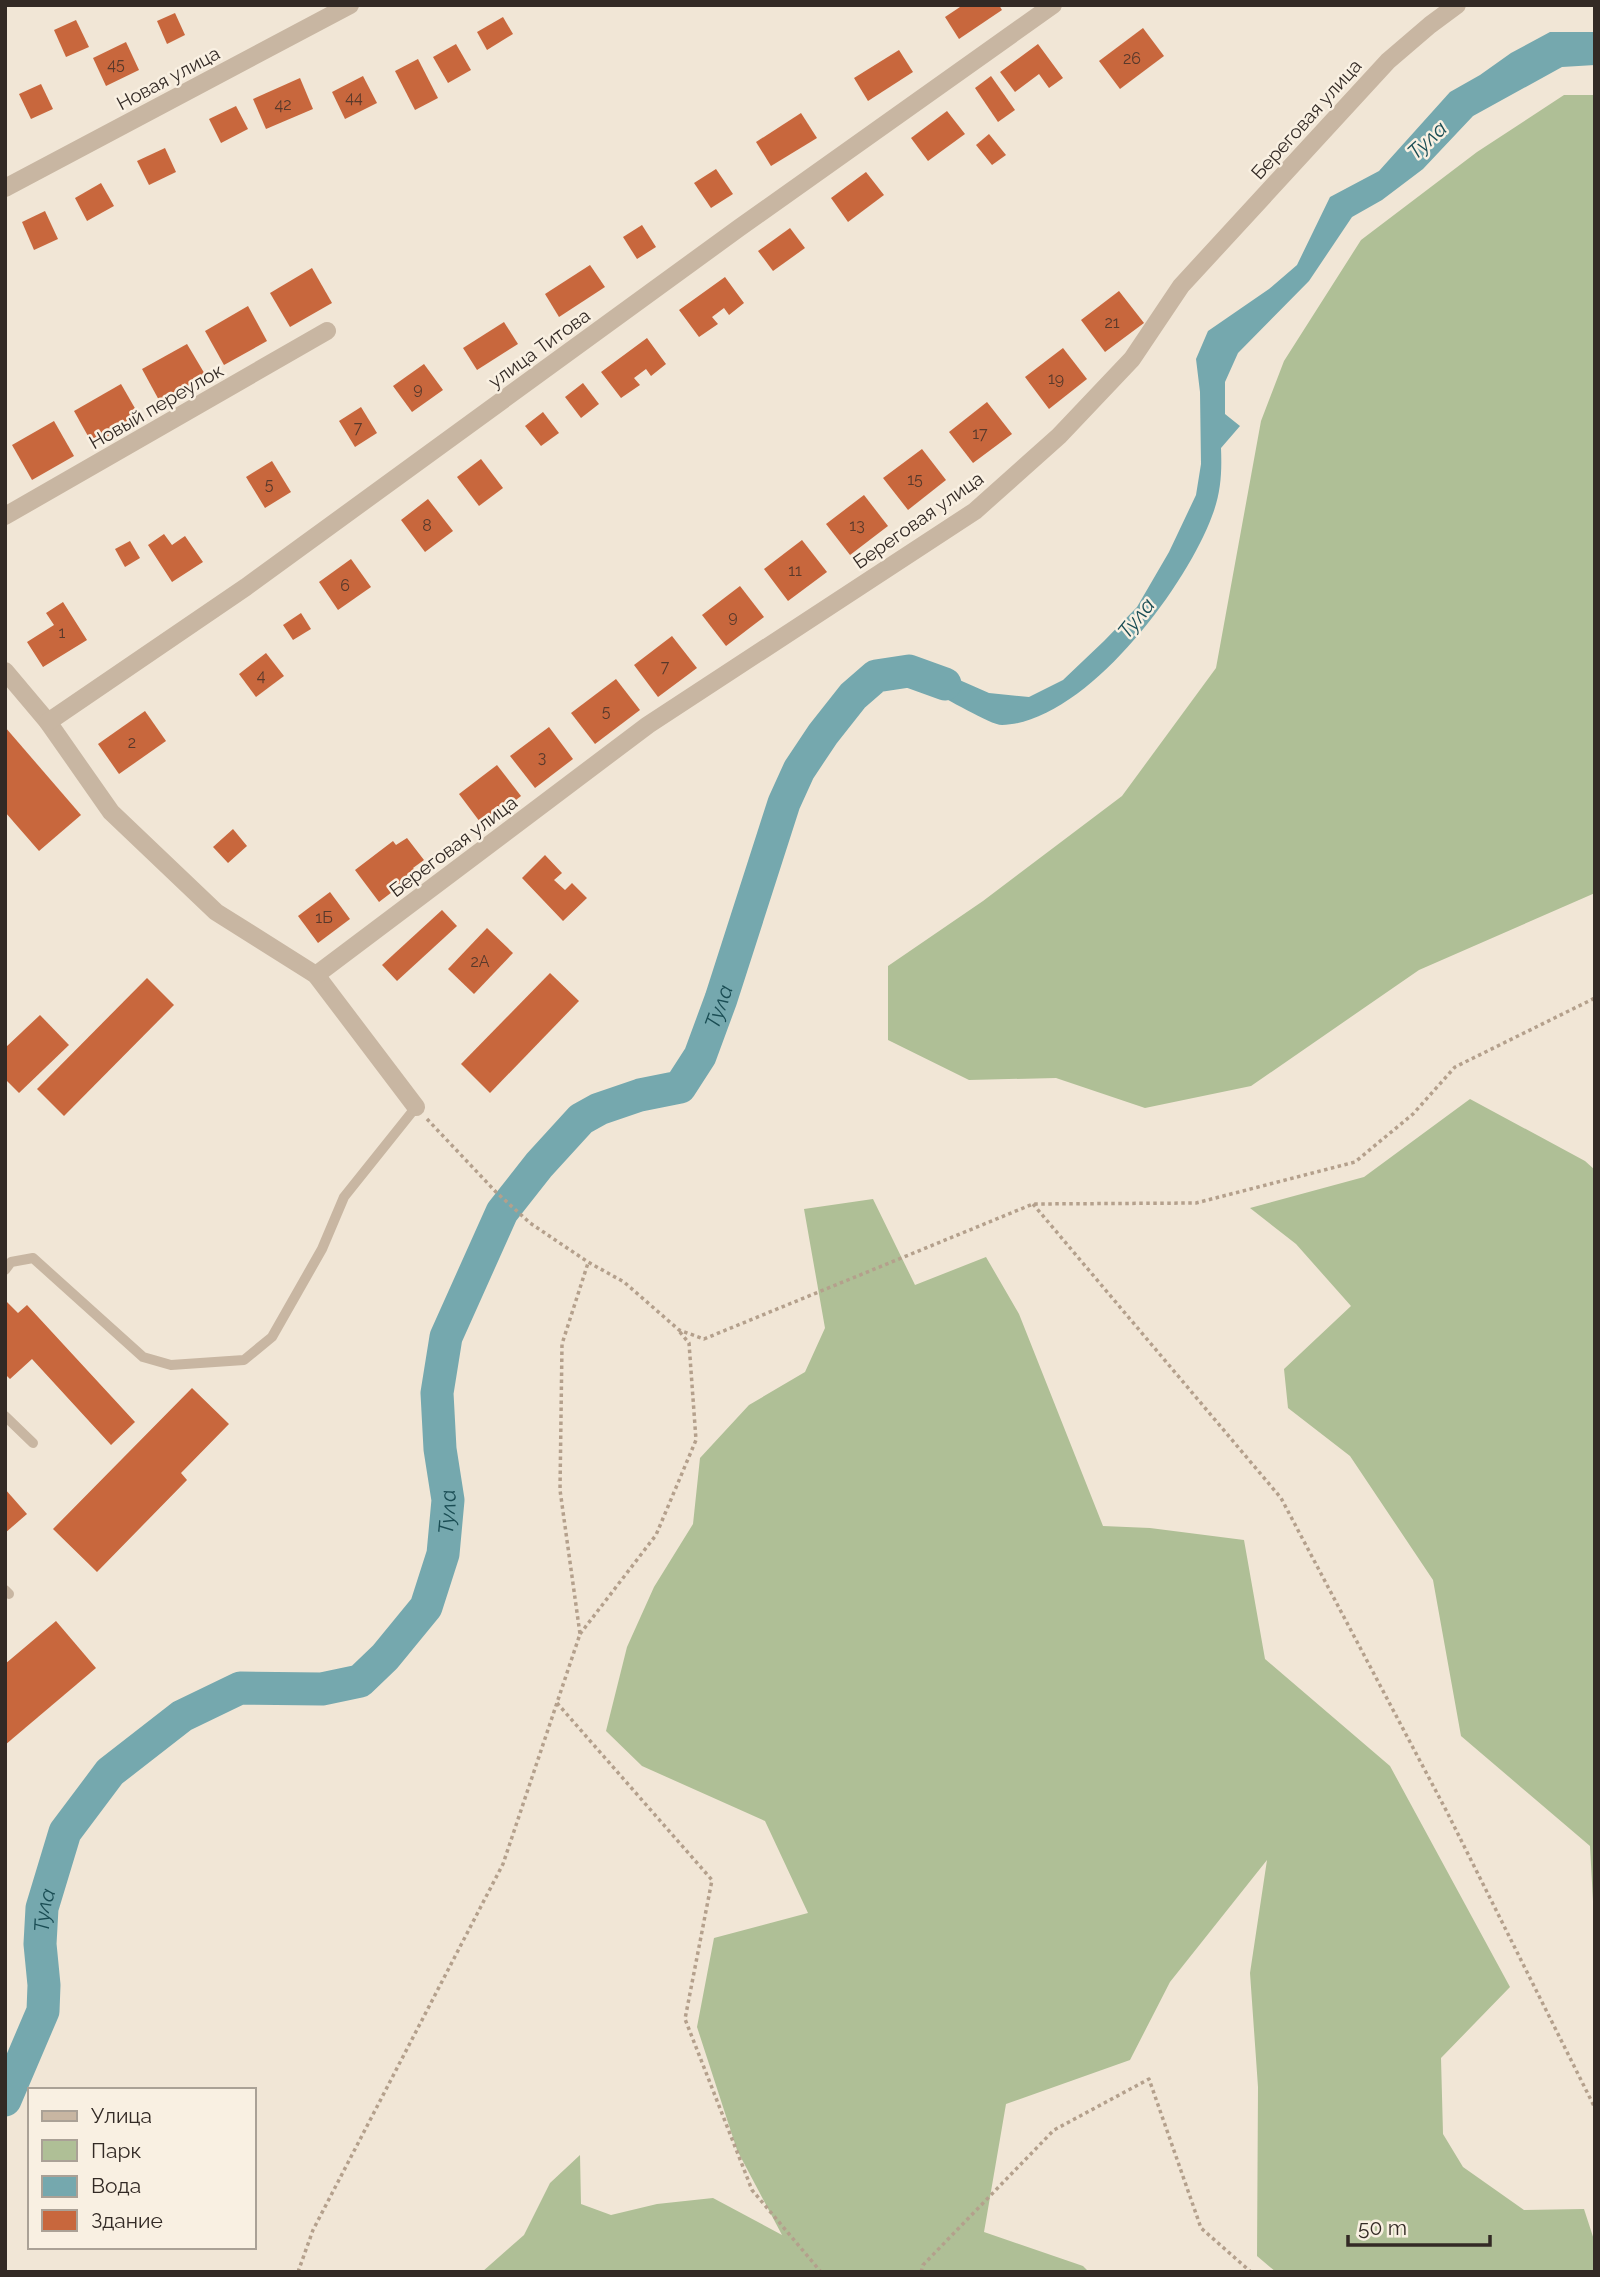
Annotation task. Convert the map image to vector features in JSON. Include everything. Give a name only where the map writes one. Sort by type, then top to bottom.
[{"type":"street","name":"Новая улица","points":[[5,188],[350,5]]},
{"type":"street","name":"улица Титова","points":[[48,722],[246,587],[739,228],[1053,5]]},
{"type":"street","name":"Береговая улица","points":[[316,975],[648,725],[975,511],[1059,436],[1132,359],[1181,286],[1388,61],[1457,5]]},
{"type":"street","name":"Новый переулок","points":[[5,516],[327,331]]},
{"type":"street","points":[[5,671],[48,722],[111,812],[216,912],[316,975],[416,1107]]},
{"type":"lane","points":[[5,1270],[11,1262],[33,1258],[143,1357],[171,1365],[244,1360],[272,1337],[321,1250],[344,1197],[416,1107]]},
{"type":"lane","points":[[5,1416],[33,1443]]},
{"type":"path","points":[[679,1330],[705,1339],[1033,1204],[1195,1203],[1354,1162],[1413,1114],[1455,1067],[1595,998]]},
{"type":"path","points":[[298,2272],[313,2230],[503,1864],[580,1634],[656,1535],[696,1440],[689,1343],[679,1330],[624,1282],[588,1262],[530,1223],[496,1192],[416,1107]]},
{"type":"path","points":[[1033,1204],[1281,1498],[1447,1812],[1595,2108]]},
{"type":"path","points":[[580,1634],[560,1490],[562,1343],[588,1262]]},
{"type":"path","points":[[557,1703],[712,1880],[685,2019],[752,2190],[821,2272]]},
{"type":"path","points":[[920,2272],[1054,2130],[1149,2079],[1201,2228],[1251,2272]]},
{"type":"green space","points":[[1564,95],[1595,95],[1595,893],[1419,970],[1251,1086],[1145,1108],[1056,1078],[969,1080],[888,1040],[888,966],[983,901],[1122,796],[1216,668],[1261,421],[1284,361],[1361,240],[1477,152]]},
{"type":"green space","points":[[1470,1099],[1585,1161],[1595,1170],[1595,1938],[1590,1846],[1461,1736],[1433,1580],[1350,1456],[1288,1408],[1284,1369],[1351,1306],[1296,1244],[1250,1208],[1364,1177]]},
{"type":"green space","points":[[873,1199],[915,1285],[986,1257],[1019,1314],[1103,1526],[1150,1528],[1244,1540],[1265,1659],[1390,1766],[1510,1987],[1441,2058],[1443,2134],[1463,2167],[1524,2210],[1584,2209],[1595,2243],[1595,2272],[1276,2272],[1257,2256],[1258,2087],[1250,1973],[1267,1860],[1170,1982],[1130,2060],[1006,2104],[984,2232],[1083,2266],[1089,2272],[482,2272],[524,2235],[550,2183],[580,2155],[581,2204],[611,2215],[657,2204],[713,2198],[782,2235],[737,2150],[697,2027],[714,1938],[808,1913],[765,1821],[642,1766],[606,1731],[627,1647],[654,1587],[693,1524],[700,1458],[749,1405],[805,1372],[825,1328],[804,1209]]},
{"type":"water","points":[[1550,32],[1595,32],[1595,65],[1562,67],[1473,116],[1423,169],[1382,200],[1352,217],[1309,281],[1238,353],[1225,382],[1225,414],[1240,426],[1221,448],[1220,482],[1212,516],[1180,578],[1156,613],[1098,677],[1066,701],[1034,718],[1002,725],[905,682],[902,662],[914,660],[989,693],[1029,697],[1063,680],[1104,641],[1137,607],[1169,552],[1196,495],[1201,464],[1200,392],[1196,359],[1208,331],[1269,289],[1297,265],[1330,197],[1379,171],[1450,92]]},
{"type":"building","points":[[963,5],[999,5],[1002,10],[959,39],[945,17]]},
{"type":"building","points":[[175,13],[185,35],[167,44],[157,21]]},
{"type":"building","points":[[503,17],[513,34],[487,50],[477,32]]},
{"type":"building","points":[[76,20],[89,47],[66,57],[54,30]]},
{"type":"building","points":[[1143,28],[1164,56],[1120,89],[1099,61]]},
{"type":"building","points":[[126,42],[139,70],[106,86],[93,58]]},
{"type":"building","points":[[456,44],[471,70],[448,83],[433,57]]},
{"type":"building","points":[[1038,44],[1063,78],[1049,88],[1039,74],[1015,92],[1000,72]]},
{"type":"building","points":[[899,50],[913,72],[868,101],[854,78]]},
{"type":"building","points":[[418,59],[438,98],[415,110],[395,71]]},
{"type":"building","points":[[363,76],[377,103],[345,119],[332,92]]},
{"type":"building","points":[[991,76],[1015,110],[998,122],[975,88]]},
{"type":"building","points":[[300,78],[313,109],[266,129],[253,99]]},
{"type":"building","points":[[41,84],[53,109],[31,119],[19,94]]},
{"type":"building","points":[[236,106],[248,129],[221,143],[209,119]]},
{"type":"building","points":[[947,111],[965,134],[928,161],[911,138]]},
{"type":"building","points":[[801,113],[817,138],[771,166],[756,142]]},
{"type":"building","points":[[989,134],[1006,155],[992,165],[976,145]]},
{"type":"building","points":[[165,148],[176,172],[149,185],[137,161]]},
{"type":"building","points":[[716,169],[733,194],[711,208],[694,183]]},
{"type":"building","points":[[866,172],[884,195],[848,222],[831,198]]},
{"type":"building","points":[[101,183],[114,206],[87,221],[75,198]]},
{"type":"building","points":[[45,211],[58,239],[34,250],[22,222]]},
{"type":"building","points":[[642,225],[656,247],[637,259],[623,237]]},
{"type":"building","points":[[790,228],[805,248],[773,271],[758,251]]},
{"type":"building","points":[[590,265],[605,287],[559,317],[545,294]]},
{"type":"building","points":[[312,268],[332,303],[290,327],[270,293]]},
{"type":"building","points":[[725,277],[744,303],[729,315],[724,308],[712,317],[718,324],[699,337],[679,310]]},
{"type":"building","points":[[1119,291],[1144,323],[1105,352],[1081,320]]},
{"type":"building","points":[[248,306],[267,341],[224,365],[205,331]]},
{"type":"building","points":[[504,322],[518,344],[477,370],[463,348]]},
{"type":"building","points":[[647,338],[666,364],[651,376],[646,369],[634,378],[640,385],[621,398],[601,372]]},
{"type":"building","points":[[187,344],[206,376],[160,402],[142,369]]},
{"type":"building","points":[[1063,348],[1087,379],[1049,409],[1025,377]]},
{"type":"building","points":[[424,364],[443,390],[412,412],[393,386]]},
{"type":"building","points":[[583,383],[599,404],[581,418],[565,397]]},
{"type":"building","points":[[121,384],[140,417],[93,445],[74,411]]},
{"type":"building","points":[[987,402],[1012,434],[973,463],[949,432]]},
{"type":"building","points":[[361,407],[377,433],[355,447],[339,421]]},
{"type":"building","points":[[543,412],[559,433],[541,446],[525,426]]},
{"type":"building","points":[[54,421],[74,456],[32,480],[12,445]]},
{"type":"building","points":[[922,449],[946,480],[908,510],[883,478]]},
{"type":"building","points":[[481,459],[503,488],[479,506],[457,477]]},
{"type":"building","points":[[272,461],[291,492],[265,508],[246,477]]},
{"type":"building","points":[[864,495],[888,526],[850,555],[826,524]]},
{"type":"building","points":[[428,499],[453,531],[425,552],[401,520]]},
{"type":"building","points":[[164,534],[172,545],[185,536],[203,562],[172,582],[148,545]]},
{"type":"building","points":[[802,540],[827,572],[788,601],[764,569]]},
{"type":"building","points":[[130,541],[140,558],[125,567],[115,549]]},
{"type":"building","points":[[351,559],[371,587],[338,610],[319,582]]},
{"type":"building","points":[[740,586],[764,617],[726,646],[702,615]]},
{"type":"building","points":[[63,602],[87,640],[43,667],[27,642],[54,625],[46,613]]},
{"type":"building","points":[[301,613],[311,629],[293,640],[283,625]]},
{"type":"building","points":[[672,636],[697,668],[658,697],[634,665]]},
{"type":"building","points":[[266,653],[284,676],[256,697],[239,674]]},
{"type":"building","points":[[616,679],[640,710],[595,744],[571,713]]},
{"type":"building","points":[[145,711],[166,741],[119,774],[98,744]]},
{"type":"building","points":[[5,727],[81,815],[39,851],[5,812]]},
{"type":"building","points":[[549,727],[573,759],[535,788],[510,756]]},
{"type":"building","points":[[497,765],[521,796],[483,826],[459,794]]},
{"type":"building","points":[[233,829],[247,846],[228,863],[213,847]]},
{"type":"building","points":[[407,838],[424,860],[413,868],[417,873],[379,902],[355,870],[393,841],[396,845]]},
{"type":"building","points":[[545,855],[562,873],[554,880],[565,890],[572,883],[587,898],[563,921],[522,878]]},
{"type":"building","points":[[330,892],[350,919],[318,943],[298,916]]},
{"type":"building","points":[[442,910],[457,926],[397,981],[382,965]]},
{"type":"building","points":[[487,928],[513,953],[474,994],[448,969]]},
{"type":"building","points":[[550,973],[579,1001],[490,1093],[461,1064]]},
{"type":"building","points":[[147,978],[174,1005],[64,1116],[37,1089]]},
{"type":"building","points":[[40,1015],[69,1045],[19,1093],[5,1079],[5,1048]]},
{"type":"building","points":[[5,1300],[18,1313],[27,1305],[135,1422],[111,1445],[32,1359],[10,1379],[5,1374]]},
{"type":"building","points":[[192,1388],[229,1424],[181,1473],[187,1480],[97,1572],[53,1529]]},
{"type":"building","points":[[5,1489],[27,1514],[5,1533]]},
{"type":"building","points":[[56,1621],[96,1668],[5,1745],[5,1664]]},
{"type":"waterway","name":"Тула","points":[[5,2100],[43,2011],[44,1985],[40,1944],[42,1908],[65,1832],[110,1772],[182,1716],[240,1688],[322,1689],[360,1681],[385,1657],[426,1607],[443,1554],[448,1500],[440,1449],[437,1393],[446,1337],[502,1212],[539,1165],[581,1119],[599,1109],[640,1095],[680,1087],[700,1056],[721,999],[784,803],[799,770],[853,696],[876,676],[909,671],[945,684]]}]
